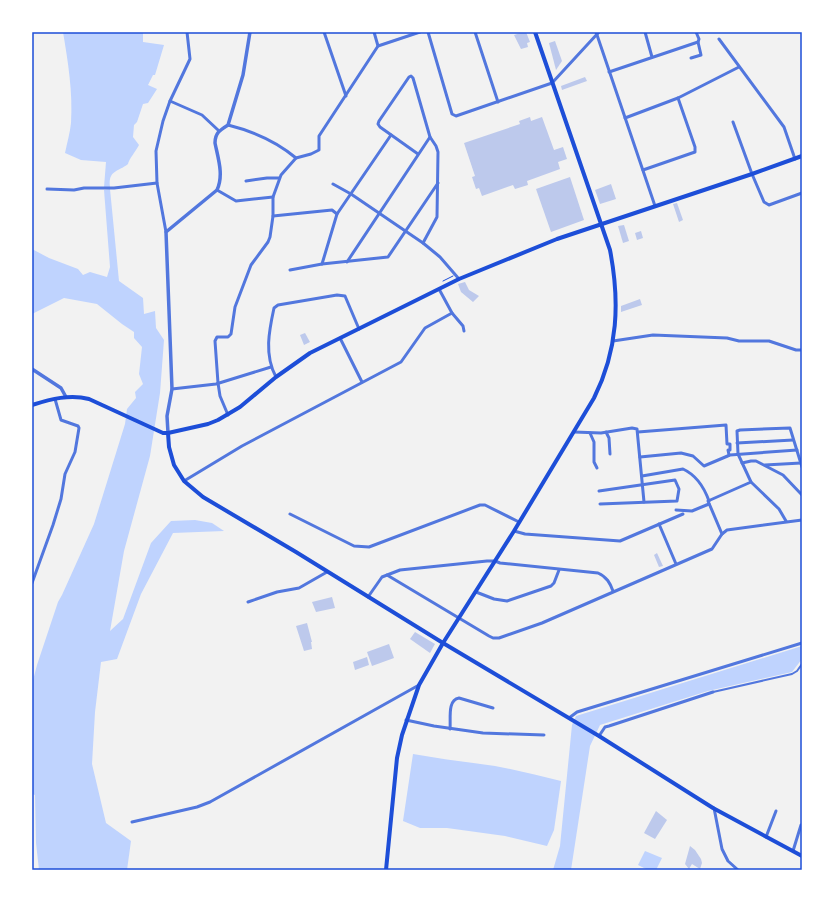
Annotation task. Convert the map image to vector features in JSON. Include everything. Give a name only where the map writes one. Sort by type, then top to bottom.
[{"type":"main road","points":[[386,870],[397,758],[406,720],[420,685],[458,618],[514,531],[599,389],[613,341],[616,286],[610,250],[535,32]]},
{"type":"main road","points":[[32,405],[54,399],[76,396],[89,399],[156,430],[168,433],[208,424],[228,415],[240,407],[276,377],[310,354],[459,279],[557,238],[802,156]]},
{"type":"main road","points":[[168,433],[169,447],[174,465],[184,481],[203,497],[597,735],[713,808],[802,856]]},
{"type":"street","points":[[168,433],[168,416],[172,389],[166,232],[157,183],[156,151],[163,121],[170,101],[190,59],[188,32]]},
{"type":"street","points":[[228,125],[243,75],[250,32]]},
{"type":"street","points":[[324,32],[346,96]]},
{"type":"street","points":[[374,32],[378,46]]},
{"type":"street","points":[[228,415],[220,396],[215,341],[217,337],[228,337],[231,334],[236,307],[251,265],[270,237],[273,216],[273,197],[280,178],[296,158],[319,150],[319,136],[378,46],[420,32]]},
{"type":"street","points":[[428,32],[452,114],[456,116],[552,84],[597,33]]},
{"type":"street","points":[[475,32],[498,102]]},
{"type":"street","points":[[645,32],[652,57]]},
{"type":"street","points":[[691,58],[701,55],[696,32]]},
{"type":"street","points":[[597,33],[655,206]]},
{"type":"street","points":[[719,39],[784,127],[796,159]]},
{"type":"street","points":[[609,72],[699,41]]},
{"type":"street","points":[[625,118],[678,98],[740,67]]},
{"type":"street","points":[[418,154],[378,124],[401,87],[411,76],[413,78],[430,137],[438,152],[437,217],[423,243]]},
{"type":"street","points":[[643,170],[695,152],[695,147],[678,98]]},
{"type":"street","points":[[170,101],[202,115],[218,130]]},
{"type":"street","points":[[733,122],[764,202],[769,205],[802,193]]},
{"type":"street","points":[[166,232],[217,190],[221,177],[215,142],[215,137],[218,130],[228,125],[242,128],[261,136],[289,152],[296,158]]},
{"type":"street","points":[[322,264],[338,214],[391,135]]},
{"type":"street","points":[[347,262],[430,137]]},
{"type":"street","points":[[246,181],[280,178]]},
{"type":"street","points":[[48,189],[74,190],[84,188],[114,188],[157,183]]},
{"type":"street","points":[[290,270],[322,264],[388,257],[438,183]]},
{"type":"street","points":[[333,184],[351,194],[423,243],[440,258],[459,279]]},
{"type":"street","points":[[217,190],[236,201],[273,197]]},
{"type":"street","points":[[273,216],[332,210],[338,214]]},
{"type":"street","points":[[439,290],[452,313],[463,326],[464,331]]},
{"type":"street","points":[[276,377],[271,367],[268,341],[274,308],[278,305],[337,295],[345,296],[359,329]]},
{"type":"street","points":[[184,481],[242,446],[401,362],[425,328],[452,313]]},
{"type":"street","points":[[613,341],[652,335],[727,338],[739,341],[769,341],[796,350],[800,349]]},
{"type":"street","points":[[340,338],[362,382]]},
{"type":"street","points":[[172,389],[218,383],[271,367]]},
{"type":"street","points":[[32,369],[61,388],[66,397]]},
{"type":"street","points":[[32,583],[61,499],[66,474],[74,452],[79,428],[78,426],[60,420],[54,399]]},
{"type":"street","points":[[638,432],[726,425],[727,444],[730,444],[730,450],[728,450],[729,455]]},
{"type":"street","points":[[574,432],[590,433],[632,428],[637,429],[644,502]]},
{"type":"street","points":[[786,521],[779,509],[751,482],[738,454],[737,431],[790,428],[802,467]]},
{"type":"street","points":[[606,432],[609,438],[610,454]]},
{"type":"street","points":[[590,433],[594,442],[594,462],[598,468]]},
{"type":"street","points":[[737,443],[793,440]]},
{"type":"street","points":[[640,457],[681,453],[693,456],[704,466],[729,455],[797,450]]},
{"type":"street","points":[[742,463],[751,461],[756,462],[783,475],[802,496]]},
{"type":"street","points":[[763,465],[801,463]]},
{"type":"street","points":[[642,476],[683,469],[700,482],[704,488],[722,534]]},
{"type":"street","points":[[599,491],[675,480],[679,489],[677,502],[600,504]]},
{"type":"street","points":[[676,510],[692,511],[751,482]]},
{"type":"street","points":[[290,514],[354,546],[361,548],[369,547],[480,505],[485,505],[519,522]]},
{"type":"street","points":[[514,531],[525,534],[620,541],[683,514]]},
{"type":"street","points":[[387,575],[491,637],[499,638],[542,623],[712,549],[722,534],[727,530],[802,520]]},
{"type":"street","points":[[659,524],[676,564]]},
{"type":"street","points":[[368,597],[382,577],[400,570],[487,561],[559,570],[598,573],[604,575],[613,591]]},
{"type":"street","points":[[476,592],[499,601],[513,600],[551,586],[554,583],[559,570]]},
{"type":"street","points":[[248,602],[277,592],[299,588],[327,572]]},
{"type":"street","points":[[569,718],[577,712],[802,643]]},
{"type":"street","points":[[597,735],[608,726],[713,692],[792,674],[797,671],[802,664]]},
{"type":"street","points":[[132,822],[181,811],[210,802],[420,685]]},
{"type":"street","points":[[450,729],[451,708],[454,699],[459,698],[493,708]]},
{"type":"street","points":[[406,720],[450,729],[483,733],[544,735]]},
{"type":"street","points":[[713,808],[722,849],[728,861],[738,870]]},
{"type":"street","points":[[766,837],[776,811]]},
{"type":"street","points":[[793,851],[801,825]]},
{"type":"path","points":[[443,281],[455,275]]},
{"type":"water","points":[[63,32],[143,32],[143,42],[164,45],[155,75],[153,75],[148,85],[157,89],[148,103],[143,104],[137,122],[134,125],[133,137],[139,145],[128,164],[112,174],[110,187],[104,187],[106,162],[81,160],[65,153],[71,123],[71,88]]},
{"type":"water","points":[[110,189],[119,281],[143,298],[144,314],[155,311],[156,328],[164,340],[160,393],[150,456],[124,551],[110,631],[123,619],[151,543],[171,521],[195,520],[212,523],[224,531],[173,533],[141,594],[117,659],[101,662],[95,712],[92,764],[106,823],[131,841],[127,870],[39,870],[36,843],[35,795],[32,794],[32,684],[58,602],[94,524],[125,424],[127,409],[136,398],[135,392],[143,384],[139,374],[142,347],[134,338],[134,332],[97,304],[64,298],[32,314],[32,249],[49,258],[78,269],[83,275],[90,272],[107,277],[110,267],[104,190]]},
{"type":"water","points":[[802,646],[802,659],[792,672],[708,691],[600,725],[590,746],[571,870],[553,870],[560,846],[572,725],[576,716]]},
{"type":"water","points":[[413,754],[495,766],[561,781],[554,830],[547,846],[505,836],[447,828],[420,828],[403,821]]},
{"type":"water","points":[[645,851],[662,858],[656,870],[648,870],[638,865]]},
{"type":"building","points":[[526,32],[530,42],[527,43],[528,47],[521,49],[514,35]]},
{"type":"building","points":[[555,41],[562,61],[556,70],[549,43]]},
{"type":"building","points":[[585,77],[587,81],[562,90],[561,86]]},
{"type":"building","points":[[530,117],[531,121],[542,117],[554,150],[563,147],[567,159],[558,162],[560,169],[527,181],[528,185],[515,189],[513,185],[482,196],[479,188],[476,189],[472,177],[475,176],[464,143],[520,124],[519,121]]},
{"type":"building","points":[[570,177],[584,220],[551,232],[536,189]]},
{"type":"building","points":[[611,184],[616,199],[600,204],[595,190]]},
{"type":"building","points":[[677,203],[683,220],[679,222],[673,204]]},
{"type":"building","points":[[624,225],[629,241],[623,243],[618,226]]},
{"type":"building","points":[[641,231],[643,238],[637,240],[635,233]]},
{"type":"building","points":[[465,282],[469,290],[479,296],[473,302],[461,292],[458,284]]},
{"type":"building","points":[[640,299],[642,305],[621,312],[621,306]]},
{"type":"building","points":[[305,333],[310,342],[304,345],[300,335]]},
{"type":"building","points":[[657,553],[663,566],[659,567],[654,555]]},
{"type":"building","points":[[332,597],[335,608],[316,612],[312,602]]},
{"type":"building","points":[[307,623],[312,642],[312,649],[304,651],[296,626]]},
{"type":"building","points":[[415,632],[435,644],[430,653],[410,639]]},
{"type":"building","points":[[389,644],[394,658],[372,666],[367,652]]},
{"type":"building","points":[[367,657],[369,665],[355,670],[353,662]]},
{"type":"building","points":[[656,811],[667,820],[655,839],[644,833]]},
{"type":"building","points":[[690,846],[695,850],[701,859],[702,863],[700,869],[692,864],[689,869],[685,864]]}]
